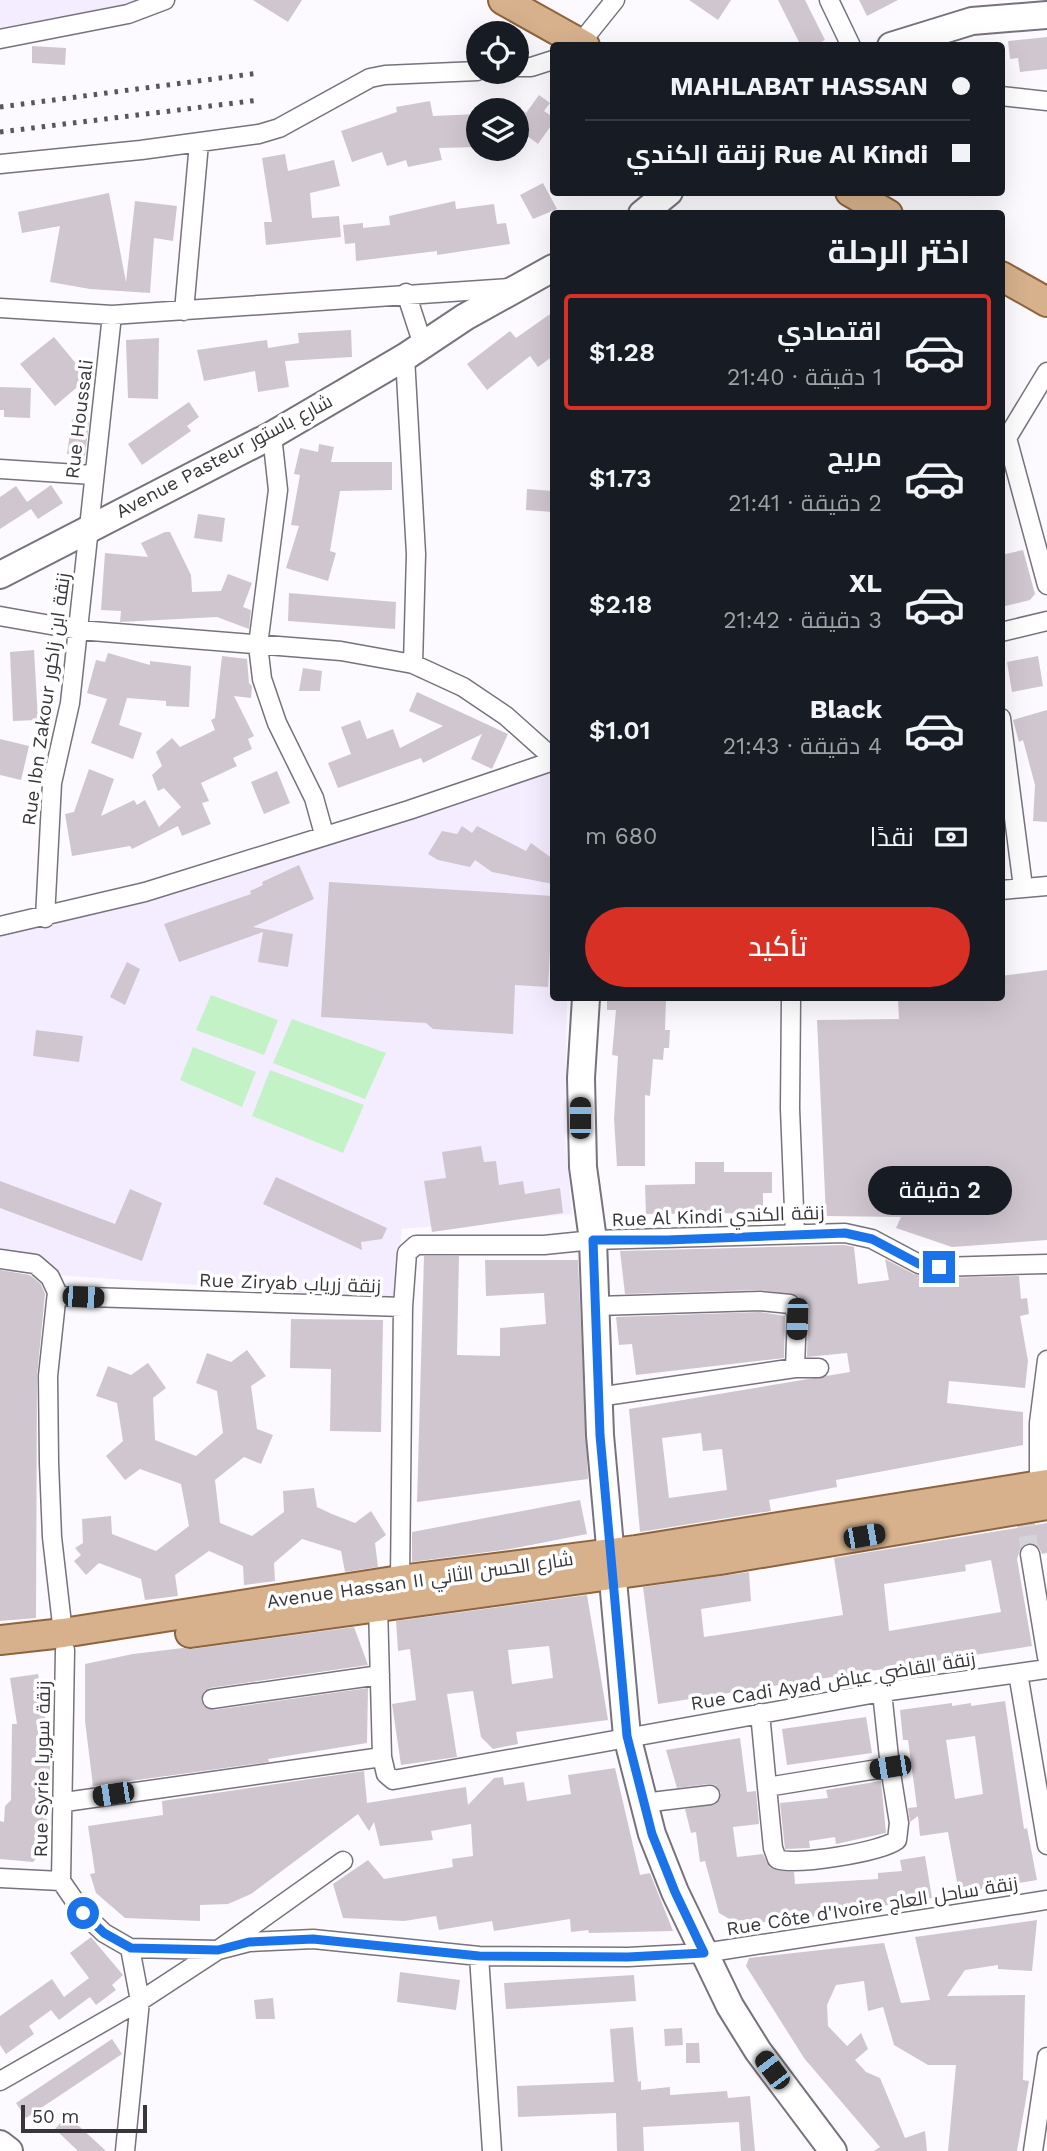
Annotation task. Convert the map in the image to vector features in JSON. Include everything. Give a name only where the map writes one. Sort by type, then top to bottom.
[{"type":"main road","points":[[503,0],[576,42]]},
{"type":"main road","points":[[857,196],[881,210]]},
{"type":"main road","points":[[1005,278],[1047,302]]},
{"type":"main road","name":"Avenue Hassan II شارع الحسن الثاني","points":[[0,1640],[64,1642],[378,1606],[1044,1492]]},
{"type":"main road","name":"Avenue Hassan II شارع الحسن الثاني","points":[[0,1658],[64,1642],[400,1580],[611,1564]]},
{"type":"street","points":[[0,39],[128,14],[165,0]]},
{"type":"street","points":[[583,42],[615,0]]},
{"type":"street","points":[[829,0],[849,42]]},
{"type":"street","points":[[904,42],[972,21],[1047,15]]},
{"type":"street","points":[[529,67],[550,61]]},
{"type":"street","points":[[0,164],[199,143],[279,128],[370,78],[466,72]]},
{"type":"street","points":[[1005,96],[1047,101]]},
{"type":"street","points":[[184,311],[199,143]]},
{"type":"street","points":[[647,210],[663,196]]},
{"type":"street","name":"Avenue Pasteur شارع باستور","points":[[0,575],[272,435],[550,270]]},
{"type":"street","points":[[0,308],[112,314],[184,311],[406,293],[517,288]]},
{"type":"street","points":[[406,293],[414,351],[416,554],[413,664]]},
{"type":"street","name":"Rue Houssali","points":[[89,528],[112,314]]},
{"type":"street","points":[[1005,437],[1047,372]]},
{"type":"street","points":[[272,435],[278,491],[258,645],[262,679],[269,703],[314,798],[324,834]]},
{"type":"street","points":[[1005,442],[1047,584]]},
{"type":"street","points":[[0,469],[93,475]]},
{"type":"street","name":"Rue Ibn Zakour زنقة ابن زاكور","points":[[45,918],[52,783],[66,727],[89,528]]},
{"type":"street","points":[[0,616],[79,630],[341,651],[413,664],[463,687],[506,716],[550,757]]},
{"type":"street","points":[[1005,631],[1047,621]]},
{"type":"street","points":[[1005,749],[1023,887]]},
{"type":"street","points":[[0,926],[45,918],[145,892],[324,834],[422,806],[550,761]]},
{"type":"street","points":[[1005,889],[1047,886]]},
{"type":"street","points":[[586,1001],[580,1118],[583,1167],[593,1240],[598,1397],[627,1736],[643,1803],[675,1892],[730,2006],[758,2051],[834,2151]]},
{"type":"street","points":[[791,1001],[790,1109],[795,1234]]},
{"type":"street","name":"Rue Al Kindi زنقة الكندي","points":[[593,1240],[845,1233],[872,1239],[919,1264],[939,1267],[1047,1264]]},
{"type":"street","name":"Rue Ziryab زنقة زرياب","points":[[57,1296],[403,1307],[407,1254],[416,1245],[544,1245],[593,1240]]},
{"type":"street","points":[[0,1259],[36,1264],[50,1277],[57,1296]]},
{"type":"street","name":"Rue Syrie زنقة سوريا","points":[[57,1296],[48,1376],[52,1537],[64,1642],[65,1802],[61,1881],[83,1913],[104,1933],[131,1948]]},
{"type":"street","points":[[597,1306],[760,1301],[790,1304],[797,1312],[796,1368]]},
{"type":"street","points":[[400,1580],[403,1307]]},
{"type":"street","points":[[1044,1492],[1039,1423],[1047,1360]]},
{"type":"street","points":[[598,1397],[796,1368],[819,1368]]},
{"type":"street","points":[[1030,1554],[1047,1657]]},
{"type":"street","points":[[65,1802],[382,1757],[378,1606]]},
{"type":"street","name":"Rue Cadi Ayad زنقة القاضي عياض","points":[[382,1757],[386,1774],[396,1781],[627,1736],[881,1692],[1047,1669]]},
{"type":"street","points":[[1018,1673],[1047,1845]]},
{"type":"street","points":[[212,1699],[380,1675]]},
{"type":"street","points":[[760,1713],[773,1848],[777,1859],[792,1862],[842,1855],[888,1845],[897,1840],[899,1823],[881,1692]]},
{"type":"street","points":[[767,1787],[890,1767]]},
{"type":"street","points":[[643,1803],[710,1795]]},
{"type":"street","points":[[0,2081],[140,2001],[218,1950],[343,1861]]},
{"type":"street","points":[[0,1878],[61,1881]]},
{"type":"street","name":"Rue Côte d'Ivoire زنقة ساحل العاج","points":[[218,1950],[249,1942],[313,1939],[479,1956],[628,1957],[704,1953],[1047,1899]]},
{"type":"street","points":[[125,2151],[140,2001],[131,1948],[218,1950]]},
{"type":"street","points":[[479,1956],[492,2151]]},
{"type":"street","points":[[1033,2151],[1047,2057]]},
{"type":"street","points":[[0,2144],[9,2151]]},
{"type":"shaded area","points":[[0,0],[147,0],[0,28]]},
{"type":"shaded area","points":[[550,771],[550,1001],[567,1001],[565,1137],[572,1214],[402,1229],[394,1299],[0,1271],[0,931],[266,861]]},
{"type":"green space","points":[[211,995],[278,1020],[264,1055],[196,1030]]},
{"type":"green space","points":[[292,1019],[386,1053],[365,1099],[273,1063]]},
{"type":"green space","points":[[193,1047],[256,1072],[242,1107],[180,1080]]},
{"type":"green space","points":[[270,1070],[364,1105],[343,1153],[252,1116]]},
{"type":"building","points":[[253,0],[302,0],[288,22]]},
{"type":"building","points":[[689,0],[731,0],[718,20]]},
{"type":"building","points":[[778,0],[805,0],[825,40],[799,42]]},
{"type":"building","points":[[859,0],[898,0],[867,16]]},
{"type":"building","points":[[1047,37],[1047,69],[1020,72],[1018,58],[1010,59],[1008,41]]},
{"type":"building","points":[[32,46],[66,48],[65,65],[32,63]]},
{"type":"building","points":[[539,95],[550,103],[544,111],[550,115],[550,127],[538,144],[529,137],[529,109]]},
{"type":"building","points":[[430,101],[433,116],[466,115],[466,147],[439,148],[442,160],[408,167],[406,160],[387,166],[382,152],[352,162],[341,131],[397,112],[396,107]]},
{"type":"building","points":[[285,154],[288,171],[334,160],[340,186],[310,193],[312,218],[339,216],[341,237],[266,245],[264,222],[272,222],[262,158]]},
{"type":"building","points":[[543,183],[557,209],[533,219],[520,195]]},
{"type":"building","points":[[109,193],[126,282],[135,201],[177,206],[173,241],[154,238],[150,293],[90,289],[50,282],[60,226],[22,233],[18,212]]},
{"type":"building","points":[[455,201],[456,209],[494,204],[497,224],[506,223],[510,244],[437,255],[437,251],[356,261],[355,243],[345,244],[343,225],[363,223],[363,228],[390,225],[389,216]]},
{"type":"building","points":[[550,314],[550,358],[538,367],[530,356],[487,390],[467,364],[510,331],[516,338]]},
{"type":"building","points":[[351,330],[352,357],[285,361],[289,387],[258,392],[255,371],[204,381],[197,350],[267,340],[268,348],[299,343],[298,333]]},
{"type":"building","points":[[54,337],[88,378],[55,406],[20,364]]},
{"type":"building","points":[[159,338],[158,399],[128,398],[126,340]]},
{"type":"building","points":[[0,387],[31,388],[30,418],[4,417],[4,410],[0,410]]},
{"type":"building","points":[[189,402],[199,417],[187,426],[191,431],[142,465],[128,444]]},
{"type":"building","points":[[72,419],[89,421],[85,456],[67,454]]},
{"type":"building","points":[[319,444],[334,447],[331,462],[392,462],[392,490],[340,491],[330,551],[336,553],[328,581],[286,568],[299,526],[291,525],[300,475],[294,474],[300,448],[318,452]]},
{"type":"building","points":[[51,485],[63,503],[38,519],[31,509],[0,529],[0,497],[16,486],[27,502]]},
{"type":"building","points":[[527,489],[550,491],[550,512],[526,510]]},
{"type":"building","points":[[198,514],[225,518],[222,542],[194,538]]},
{"type":"building","points":[[170,532],[191,575],[192,592],[221,591],[228,574],[252,583],[243,607],[251,610],[249,629],[217,617],[120,622],[121,611],[101,610],[105,553],[148,557],[141,543]]},
{"type":"building","points":[[1023,550],[1035,594],[1030,600],[1005,606],[1005,554]]},
{"type":"building","points":[[289,593],[396,602],[395,629],[288,621]]},
{"type":"building","points":[[34,650],[38,720],[13,721],[10,652]]},
{"type":"building","points":[[108,653],[150,665],[150,661],[191,666],[189,707],[166,706],[166,701],[127,698],[119,725],[142,733],[133,759],[91,743],[107,699],[87,693],[96,660],[105,662]]},
{"type":"building","points":[[222,656],[247,659],[249,683],[252,686],[251,698],[234,696],[254,736],[248,739],[252,749],[233,758],[237,766],[201,783],[209,801],[202,803],[211,824],[182,836],[178,826],[132,849],[130,846],[72,856],[65,814],[74,812],[89,769],[114,779],[101,816],[134,800],[137,805],[145,800],[159,827],[181,807],[164,788],[158,791],[152,775],[162,766],[156,752],[172,738],[180,747],[215,730],[211,720],[215,718]]},
{"type":"building","points":[[1038,656],[1043,686],[1012,692],[1007,662]]},
{"type":"building","points":[[303,668],[322,671],[320,691],[299,691]]},
{"type":"building","points":[[417,692],[508,734],[492,769],[471,759],[482,734],[423,763],[421,758],[338,788],[328,763],[351,754],[341,727],[360,720],[367,739],[393,729],[400,748],[443,726],[409,711]]},
{"type":"building","points":[[1047,710],[1047,822],[1033,821],[1035,785],[1023,740],[1019,742],[1013,720]]},
{"type":"building","points":[[0,739],[29,746],[21,780],[0,775]]},
{"type":"building","points":[[277,771],[290,803],[264,814],[251,782]]},
{"type":"building","points":[[462,826],[472,833],[477,826],[526,851],[531,843],[550,857],[550,883],[492,872],[475,860],[470,867],[438,860],[428,854],[442,831],[457,834]]},
{"type":"building","points":[[299,865],[314,899],[253,927],[293,934],[288,967],[258,962],[263,932],[179,962],[164,924],[251,894],[250,891],[263,885],[262,882]]},
{"type":"building","points":[[329,882],[550,896],[548,987],[515,985],[513,1034],[433,1029],[426,1023],[321,1017]]},
{"type":"building","points":[[127,962],[140,969],[125,1005],[110,997]]},
{"type":"building","points":[[1047,970],[1047,1240],[952,1247],[896,1228],[901,1217],[826,1216],[817,1020],[899,1019],[898,1001],[1005,1001],[1005,975]]},
{"type":"building","points":[[607,1001],[666,1001],[665,1030],[670,1030],[669,1048],[664,1048],[663,1060],[653,1059],[650,1096],[645,1095],[645,1166],[617,1166],[614,1119],[618,1056],[612,1055],[616,1010],[607,1010]]},
{"type":"building","points":[[36,1030],[83,1036],[79,1062],[33,1056]]},
{"type":"building","points":[[481,1146],[484,1162],[496,1161],[499,1185],[523,1181],[525,1194],[560,1188],[563,1213],[432,1232],[424,1181],[446,1178],[442,1152]]},
{"type":"building","points":[[695,1162],[724,1162],[724,1172],[772,1172],[772,1193],[763,1193],[763,1213],[646,1214],[645,1185],[695,1184]]},
{"type":"building","points":[[276,1177],[387,1228],[382,1239],[361,1242],[362,1250],[263,1204]]},
{"type":"building","points":[[0,1181],[115,1224],[130,1189],[162,1203],[142,1261],[0,1208]]},
{"type":"building","points":[[845,1245],[854,1247],[858,1284],[889,1280],[885,1259],[914,1274],[937,1278],[1019,1276],[1021,1299],[1027,1298],[1029,1314],[1020,1316],[1028,1361],[1025,1388],[949,1381],[947,1403],[1023,1412],[1023,1445],[836,1480],[837,1487],[769,1500],[771,1511],[640,1532],[629,1409],[850,1372],[847,1353],[807,1357],[808,1311],[798,1296],[760,1290],[625,1294],[620,1251]],"holes":[[[701,1433],[703,1451],[722,1449],[727,1490],[669,1498],[662,1438]]]},
{"type":"building","points":[[424,1256],[459,1256],[457,1355],[500,1356],[500,1328],[546,1324],[544,1293],[486,1296],[485,1260],[578,1260],[588,1479],[417,1502]]},
{"type":"building","points":[[0,1270],[30,1275],[41,1284],[45,1294],[37,1376],[36,1618],[0,1621]]},
{"type":"building","points":[[760,1312],[785,1316],[784,1358],[636,1375],[632,1344],[619,1345],[616,1317]]},
{"type":"building","points":[[291,1319],[383,1320],[381,1432],[330,1431],[331,1369],[290,1368]]},
{"type":"building","points":[[247,1350],[266,1376],[251,1386],[257,1429],[273,1435],[261,1464],[244,1457],[215,1480],[220,1523],[252,1536],[284,1512],[283,1491],[314,1488],[317,1507],[332,1514],[355,1523],[371,1511],[386,1535],[375,1543],[378,1567],[345,1572],[341,1551],[302,1539],[274,1563],[275,1581],[244,1585],[243,1566],[209,1551],[175,1575],[178,1596],[145,1600],[141,1579],[99,1563],[86,1575],[74,1561],[81,1555],[75,1548],[83,1543],[82,1519],[111,1516],[112,1534],[156,1551],[189,1526],[181,1484],[140,1469],[125,1480],[106,1456],[123,1441],[117,1403],[96,1396],[108,1366],[131,1375],[148,1363],[166,1388],[153,1398],[155,1440],[196,1456],[223,1433],[217,1391],[196,1383],[207,1353],[231,1362]]},
{"type":"building","points":[[580,1500],[587,1534],[510,1549],[412,1562],[412,1532]]},
{"type":"building","points":[[1047,1523],[1047,1553],[1042,1554],[1038,1546],[1027,1543],[1020,1549],[1017,1559],[1032,1646],[658,1704],[643,1587],[749,1572],[751,1601],[701,1609],[704,1637],[843,1615],[834,1558]],"holes":[[[991,1560],[1001,1612],[889,1631],[884,1584],[966,1571],[965,1565]]]},
{"type":"building","points":[[587,1595],[608,1720],[516,1732],[518,1744],[493,1749],[481,1737],[473,1691],[447,1694],[457,1757],[401,1765],[392,1704],[416,1700],[410,1649],[398,1651],[396,1621]],"holes":[[[549,1646],[553,1678],[512,1684],[508,1650]]]},
{"type":"building","points":[[354,1627],[368,1665],[210,1688],[205,1691],[201,1700],[204,1706],[214,1710],[368,1688],[367,1743],[268,1759],[269,1762],[93,1786],[85,1721],[85,1664],[133,1654],[192,1649]]},
{"type":"building","points":[[38,1674],[46,1723],[49,1723],[50,1766],[45,1848],[33,1862],[0,1859],[0,1821],[4,1822],[5,1806],[11,1800],[12,1724],[17,1724],[10,1678]]},
{"type":"building","points":[[1005,1701],[1024,1829],[1027,1828],[1037,1880],[959,1893],[948,1832],[920,1836],[918,1816],[910,1822],[908,1808],[917,1807],[908,1740],[903,1740],[900,1710],[952,1703],[952,1706],[971,1703],[971,1706]],"holes":[[[975,1736],[983,1794],[955,1799],[946,1740]]]},
{"type":"building","points":[[866,1717],[872,1753],[787,1765],[782,1729]]},
{"type":"building","points":[[740,1738],[747,1792],[756,1791],[759,1824],[733,1827],[737,1857],[763,1854],[770,1868],[794,1872],[795,1884],[878,1879],[878,1873],[902,1871],[900,1860],[925,1856],[932,1898],[793,1920],[738,1924],[719,1913],[705,1861],[700,1862],[696,1832],[691,1833],[685,1809],[716,1804],[721,1793],[715,1785],[709,1784],[677,1788],[666,1750]]},
{"type":"building","points":[[615,1768],[640,1875],[650,1873],[673,1931],[571,1932],[570,1919],[494,1931],[492,1921],[439,1930],[436,1916],[404,1921],[343,1918],[333,1884],[368,1860],[384,1879],[453,1867],[452,1859],[473,1856],[471,1824],[431,1831],[433,1840],[380,1846],[374,1822],[369,1831],[358,1814],[251,1894],[228,1904],[200,1905],[200,1921],[125,1918],[96,1893],[90,1874],[95,1873],[88,1826],[163,1815],[162,1801],[364,1771],[367,1803],[466,1787],[468,1805],[494,1778],[503,1777],[504,1785],[524,1782],[527,1801],[571,1794],[568,1775]]},
{"type":"building","points":[[881,1781],[886,1833],[836,1844],[835,1837],[809,1841],[810,1848],[785,1849],[780,1803],[828,1798],[826,1790]]},
{"type":"building","points":[[1037,1920],[1032,1971],[998,1969],[998,1965],[965,1970],[947,1996],[1025,1995],[1023,2080],[1029,2081],[1017,2151],[948,2151],[956,2065],[928,2065],[894,2045],[883,2007],[868,2011],[864,1981],[836,1985],[827,2005],[828,2026],[847,2046],[861,2033],[868,2049],[855,2060],[866,2072],[880,2078],[905,2138],[925,2131],[927,2151],[874,2151],[880,2147],[804,2058],[746,1966],[749,1958],[884,1943],[901,2003],[930,2000],[915,1937]]},
{"type":"building","points":[[91,1937],[123,1975],[112,1985],[116,1990],[96,2005],[90,1997],[59,2020],[51,2010],[29,2026],[34,2034],[6,2054],[0,2045],[0,2016],[52,1979],[64,1997],[89,1978],[70,1953]]},
{"type":"building","points":[[400,1972],[460,1980],[456,2010],[397,2002]]},
{"type":"building","points":[[634,1975],[636,2001],[506,2009],[504,1983]]},
{"type":"building","points":[[273,1998],[275,2019],[256,2019],[254,2000]]},
{"type":"building","points":[[633,2027],[641,2090],[670,2087],[670,2095],[727,2091],[728,2098],[750,2096],[755,2151],[741,2151],[739,2122],[643,2127],[644,2151],[617,2151],[616,2113],[518,2117],[517,2086],[614,2082],[610,2029]]},
{"type":"building","points":[[682,2028],[683,2045],[665,2046],[664,2029]]},
{"type":"building","points":[[112,2039],[122,2054],[26,2118],[16,2103]]},
{"type":"building","points":[[686,2043],[699,2043],[700,2063],[686,2063]]},
{"type":"building","points":[[67,2115],[106,2151],[78,2151],[55,2129]]},
{"type":"tunnel","points":[[1024,1509],[1030,1554]]},
{"type":"railway","points":[[0,107],[259,73]]},
{"type":"railway","points":[[0,132],[259,100]]},
{"type":"route","points":[[83,1913],[104,1933],[131,1948],[218,1950],[249,1942],[313,1939],[479,1956],[628,1957],[704,1953],[675,1892],[652,1834],[627,1736],[619,1676],[600,1435],[593,1240],[845,1233],[872,1239],[919,1264],[939,1267]]}]
